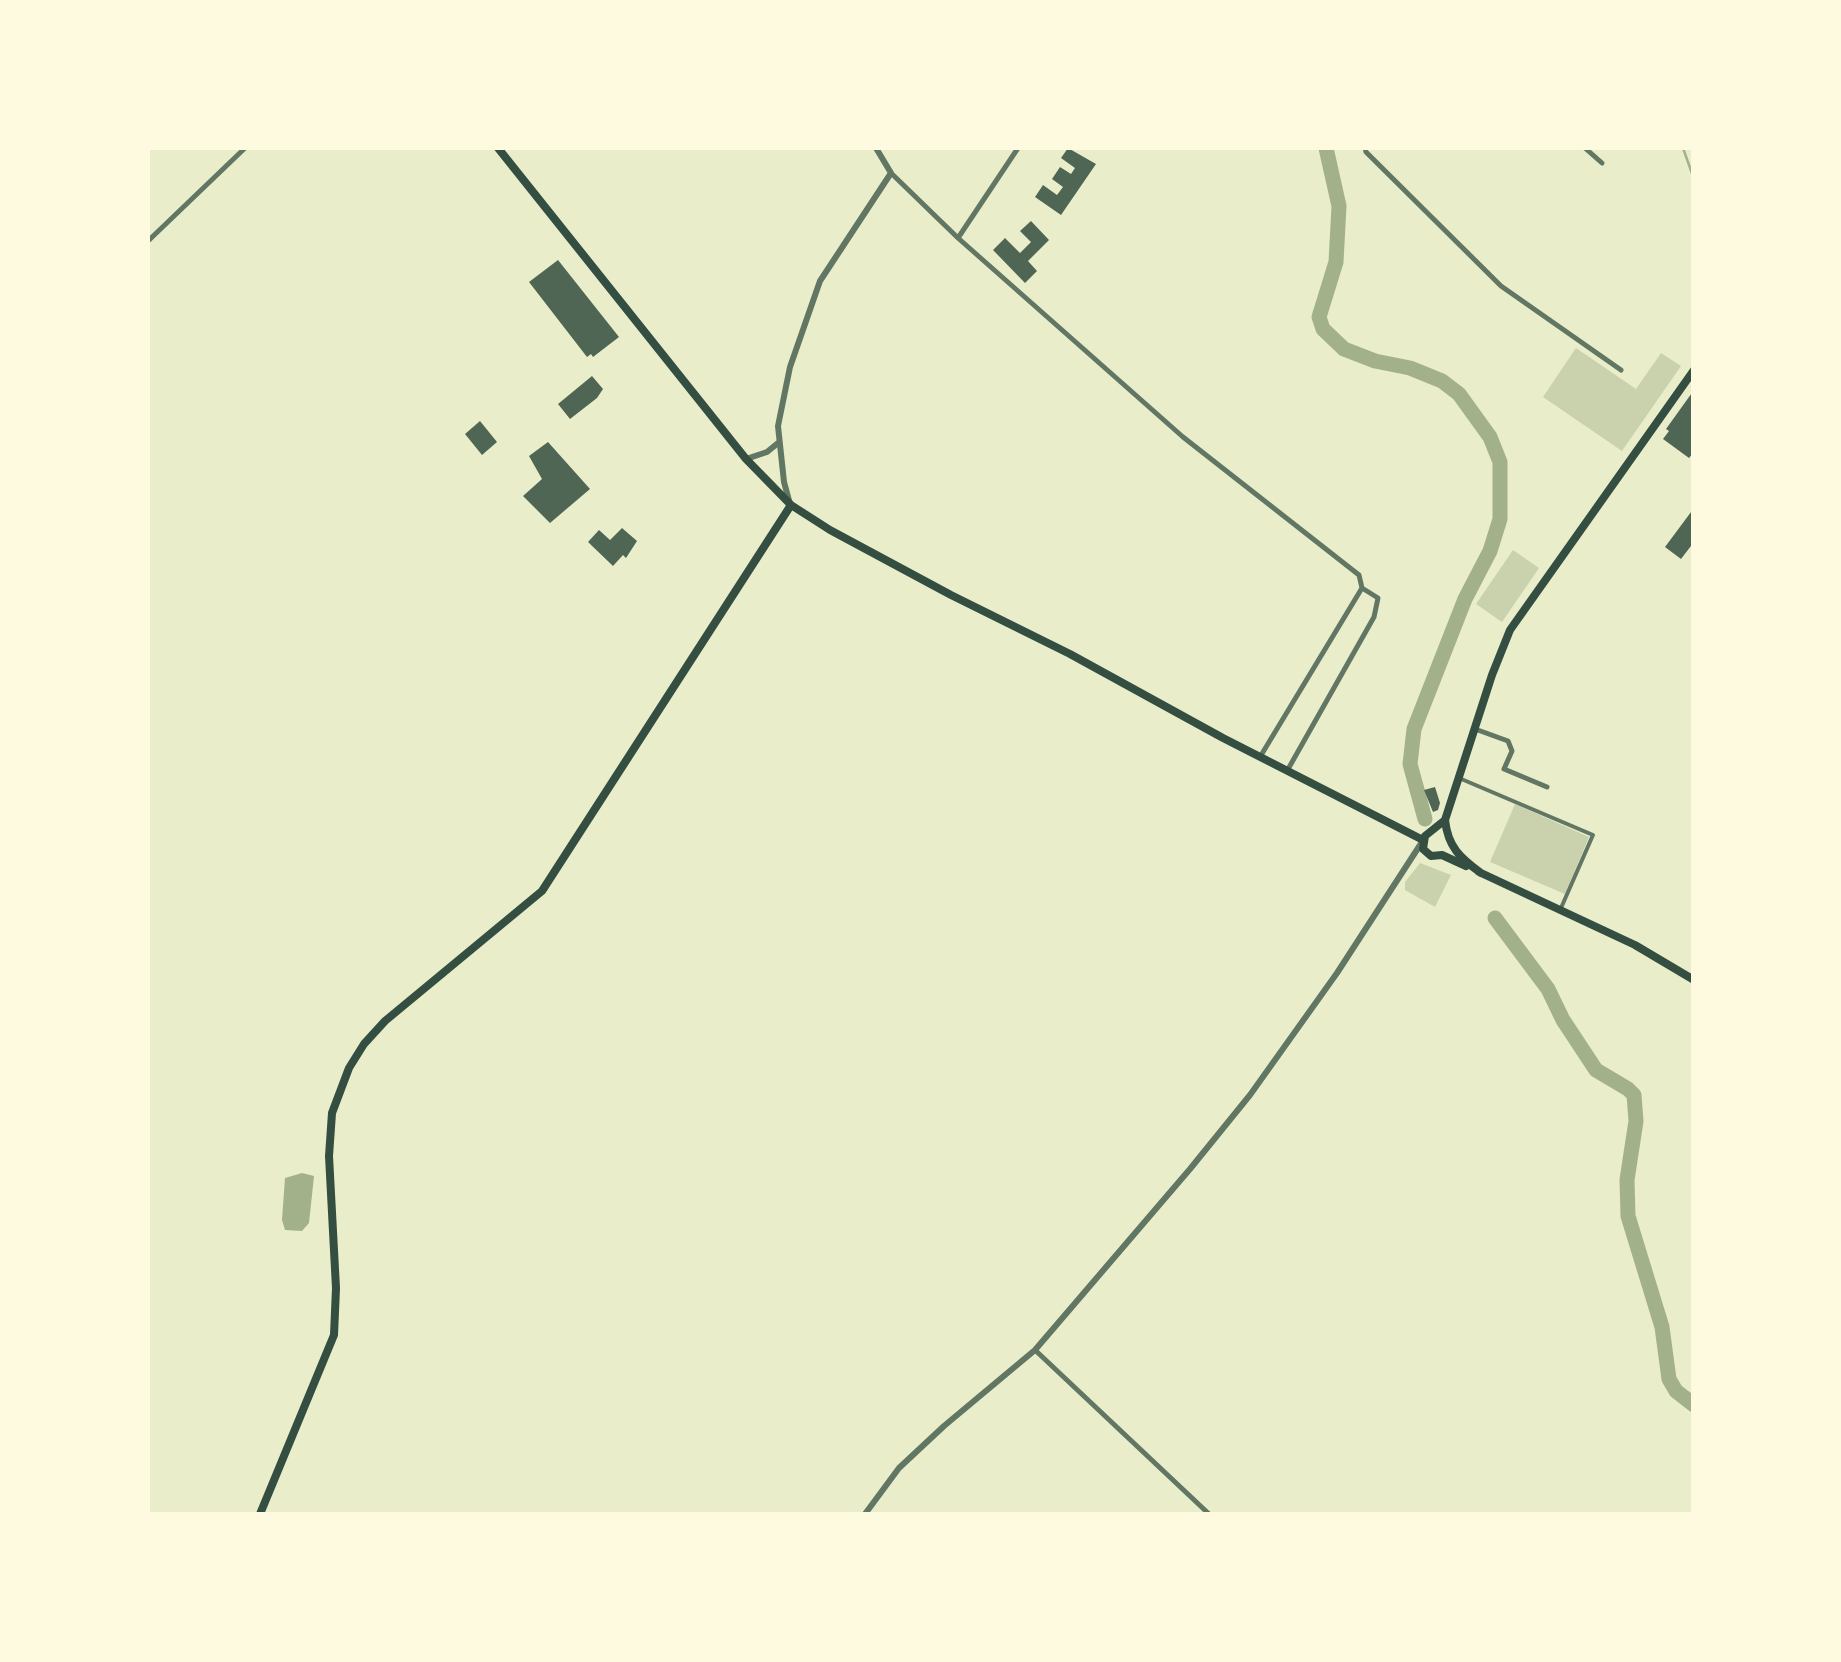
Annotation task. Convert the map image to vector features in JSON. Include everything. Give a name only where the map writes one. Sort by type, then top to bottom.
[{"type":"main road","points":[[498,148],[746,459],[790,505],[935,587],[1420,839],[1428,854],[1442,855],[1560,909],[1636,945],[1694,980]]},
{"type":"main road","points":[[1442,855],[1448,846],[1445,820],[1510,630],[1694,370]]},
{"type":"main road","points":[[260,1514],[334,1335],[330,1130],[336,1096],[349,1068],[385,1021],[542,891],[790,505]]},
{"type":"main road","points":[[1420,839],[1445,820]]},
{"type":"main road","points":[[1431,831],[1440,831],[1461,858],[1481,873]]},
{"type":"street","points":[[148,241],[245,148]]},
{"type":"street","points":[[876,148],[892,174],[958,238],[1183,437],[1359,575],[1362,588],[1260,757]]},
{"type":"street","points":[[958,238],[1018,148]]},
{"type":"street","points":[[1365,148],[1502,286],[1622,370]]},
{"type":"street","points":[[1585,148],[1602,162]]},
{"type":"street","points":[[790,505],[778,442],[785,386],[820,282],[892,174]]},
{"type":"street","points":[[746,459],[767,452],[778,442]]},
{"type":"street","points":[[1287,771],[1374,617],[1378,598],[1362,588]]},
{"type":"street","points":[[1475,729],[1508,741],[1512,751],[1504,769],[1547,786]]},
{"type":"street","points":[[1459,778],[1593,834],[1560,909]]},
{"type":"street","points":[[865,1514],[899,1468],[1035,1350],[1091,1288],[1250,1094],[1336,973],[1420,839]]},
{"type":"street","points":[[1410,860],[1428,854]]},
{"type":"street","points":[[1035,1350],[1209,1514]]},
{"type":"shaded area","points":[[1576,348],[1636,389],[1661,353],[1681,366],[1622,451],[1543,397]]},
{"type":"shaded area","points":[[1513,550],[1539,568],[1502,622],[1476,604]]},
{"type":"shaded area","points":[[1515,804],[1589,837],[1565,894],[1490,862]]},
{"type":"shaded area","points":[[1420,863],[1451,875],[1435,907],[1405,890],[1405,882]]},
{"type":"shaded area","points":[[302,1173],[314,1176],[309,1223],[302,1231],[285,1230],[285,1178]]},
{"type":"building","points":[[1068,148],[1096,164],[1061,215],[1035,197],[1043,185],[1057,195],[1063,187],[1052,179],[1060,167],[1071,174],[1075,168],[1061,158]]},
{"type":"building","points":[[1031,221],[1049,240],[1028,261],[1037,271],[1025,283],[993,250],[1005,238],[1020,253],[1031,242],[1020,231]]},
{"type":"building","points":[[558,260],[619,337],[593,357],[587,357],[529,282]]},
{"type":"building","points":[[592,376],[603,389],[570,419],[558,404]]},
{"type":"building","points":[[1694,390],[1694,452],[1689,458],[1663,439]]},
{"type":"building","points":[[480,421],[497,442],[482,455],[465,434]]},
{"type":"building","points":[[548,442],[590,489],[550,523],[523,496],[542,479],[529,456]]},
{"type":"building","points":[[1694,508],[1694,542],[1681,559],[1665,547]]},
{"type":"building","points":[[622,528],[637,541],[626,558],[623,555],[613,566],[588,542],[599,530],[610,540]]},
{"type":"building","points":[[1435,787],[1440,803],[1433,812],[1424,790]]},
{"type":"waterway","points":[[1326,148],[1339,206],[1336,262],[1319,317],[1323,329],[1344,349],[1442,381],[1459,394],[1490,437],[1500,462],[1500,519],[1490,551],[1465,599],[1414,729],[1410,764],[1425,819]]},
{"type":"waterway","points":[[1683,148],[1694,179]]},
{"type":"waterway","points":[[1495,918],[1548,989],[1596,1070],[1634,1095],[1636,1121],[1627,1180],[1628,1216],[1662,1327],[1669,1379],[1676,1391],[1694,1405]]}]
